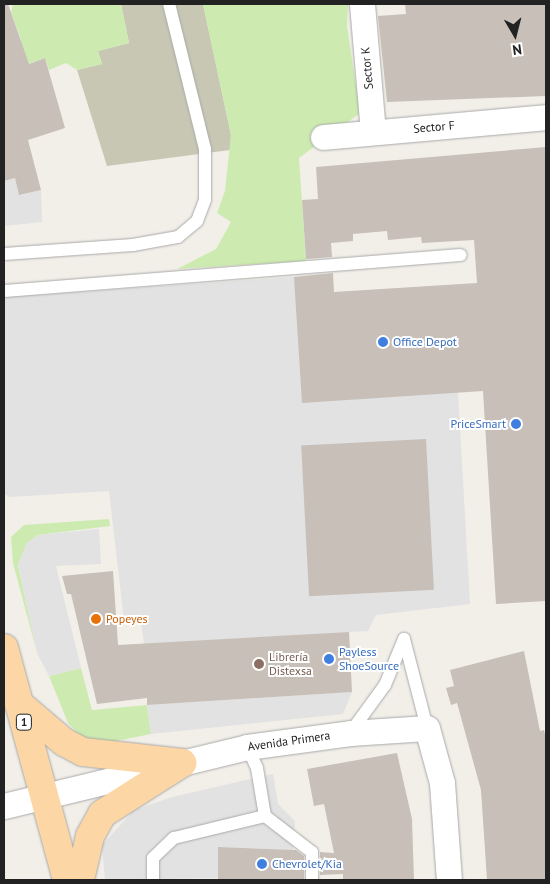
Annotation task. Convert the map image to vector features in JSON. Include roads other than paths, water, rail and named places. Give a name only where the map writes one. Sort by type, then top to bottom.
[{"type":"main road","name":"1","points":[[4,648],[66,880]]},
{"type":"main road","points":[[19,704],[64,742],[83,752],[182,763]]},
{"type":"main road","points":[[80,880],[90,836],[102,814],[182,763]]},
{"type":"street","name":"Sector K","points":[[362,4],[373,132]]},
{"type":"street","name":"Sector F","points":[[323,137],[546,117]]},
{"type":"street","name":"Avenida Primera","points":[[4,806],[247,747],[350,733],[427,728]]},
{"type":"street","points":[[427,728],[442,783],[449,880]]},
{"type":"lane","points":[[4,254],[133,245],[178,237],[197,221],[205,200],[205,149],[170,4]]},
{"type":"lane","points":[[4,291],[461,255]]},
{"type":"lane","points":[[350,733],[385,685],[404,639],[427,728]]},
{"type":"lane","points":[[247,747],[257,768],[265,816],[312,852],[312,880]]},
{"type":"lane","points":[[153,880],[154,858],[174,838],[265,816]]},
{"type":"place","name":"Office Depot","points":[[383,342]]},
{"type":"place","name":"PriceSmart","points":[[516,424]]},
{"type":"place","name":"Popeyes","points":[[96,619]]},
{"type":"place","name":"Payless ShoeSource","points":[[329,659]]},
{"type":"place","name":"Librería Distexsa","points":[[259,664]]},
{"type":"place","name":"Chevrolet/Kia","points":[[262,864]]}]
